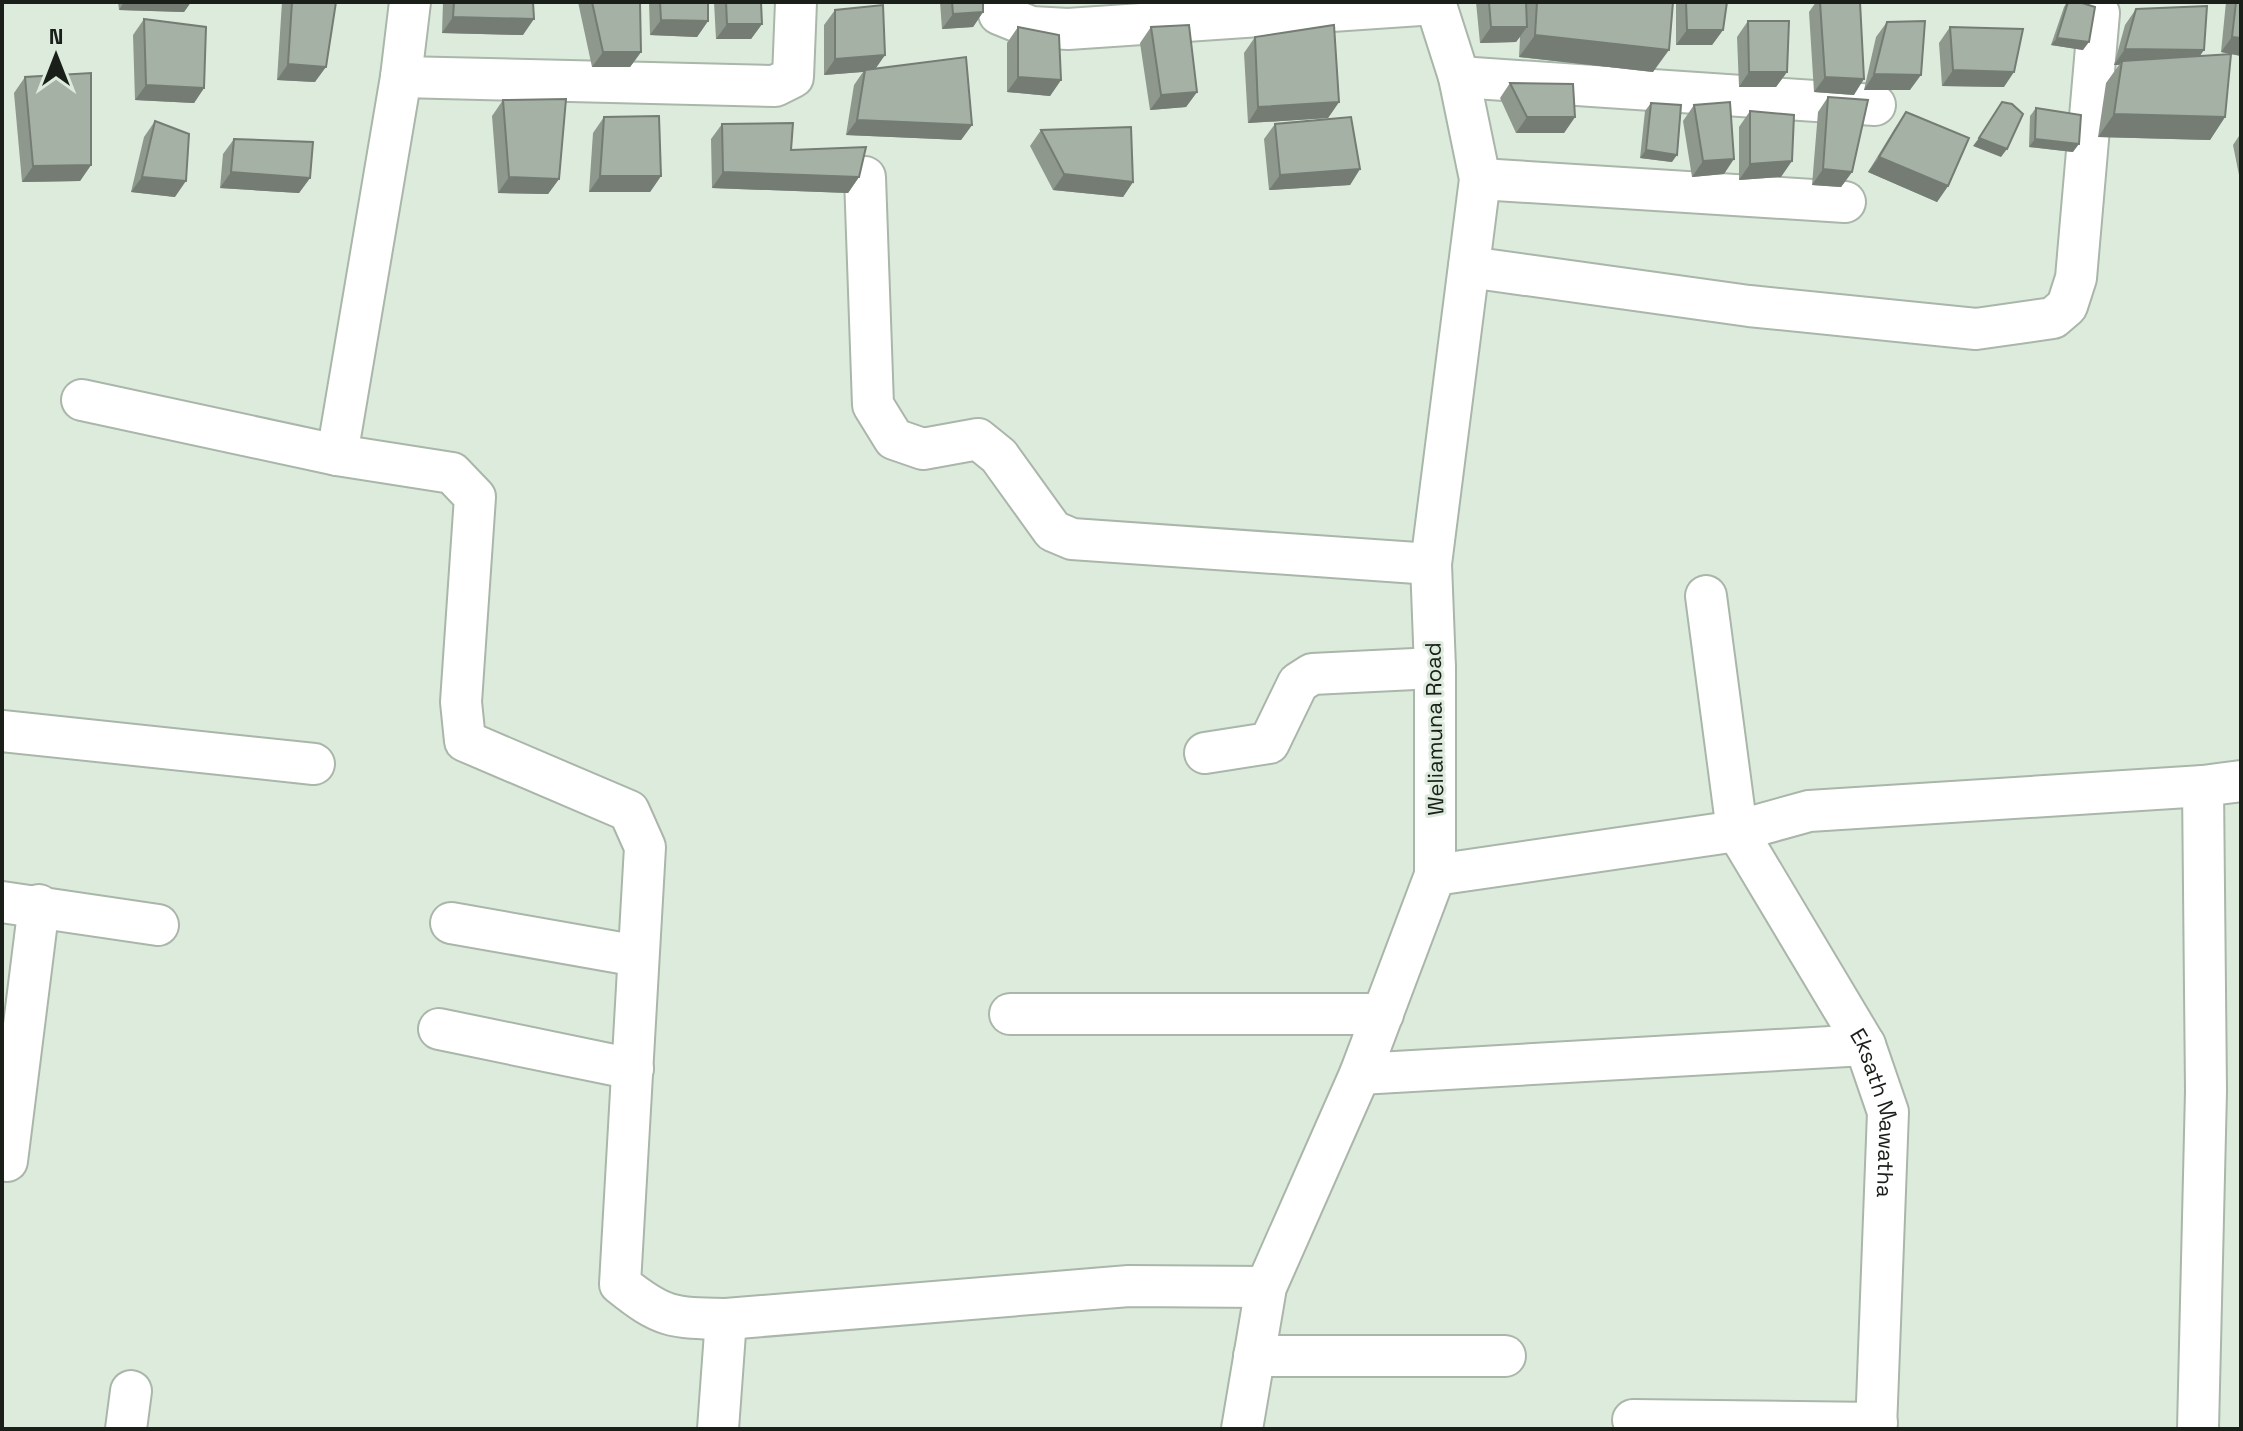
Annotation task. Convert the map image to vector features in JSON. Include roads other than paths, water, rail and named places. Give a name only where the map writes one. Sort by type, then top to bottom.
[{"type":"street","points":[[337,455],[401,77],[410,2]]},
{"type":"street","points":[[401,77],[775,86],[793,77],[796,2]]},
{"type":"street","points":[[996,2],[999,14],[1031,27],[1068,29],[1435,3]]},
{"type":"street","name":"Weliamuna Road","points":[[1242,1429],[1266,1287],[1360,1074],[1435,875],[1435,668],[1431,564],[1480,179],[1459,77],[1435,3]]},
{"type":"street","points":[[1469,267],[1749,306],[1976,329],[2053,318],[2067,306],[2076,278],[2099,13]]},
{"type":"street","points":[[1459,77],[1875,105]]},
{"type":"street","points":[[865,177],[873,405],[894,439],[923,449],[978,439],[999,456],[1053,531],[1072,539],[1431,564]]},
{"type":"street","points":[[1480,179],[1845,202]]},
{"type":"street","points":[[82,400],[337,455],[452,473],[475,497],[461,702],[465,741],[629,811],[645,847],[620,1284],[648,1306],[678,1318],[726,1319],[1129,1286],[1266,1287]]},
{"type":"street","points":[[1706,596],[1737,831]]},
{"type":"street","points":[[1205,753],[1269,743],[1298,683],[1312,674],[1435,668]]},
{"type":"street","points":[[2,731],[314,764]]},
{"type":"street","points":[[1435,875],[1737,831],[1809,811],[2222,783],[2223,1090],[2198,1429]]},
{"type":"street","name":"Eksath Mawatha","points":[[1737,831],[1865,1045],[1888,1112],[1877,1426]]},
{"type":"street","points":[[7,1161],[20,904],[158,925]]},
{"type":"street","points":[[451,923],[638,956]]},
{"type":"street","points":[[1010,1014],[1383,1014]]},
{"type":"street","points":[[439,1029],[633,1069]]},
{"type":"street","points":[[1360,1074],[1865,1045]]},
{"type":"street","points":[[718,1429],[726,1319]]},
{"type":"street","points":[[1254,1356],[1505,1356]]},
{"type":"street","points":[[1633,1420],[1877,1426]]}]
